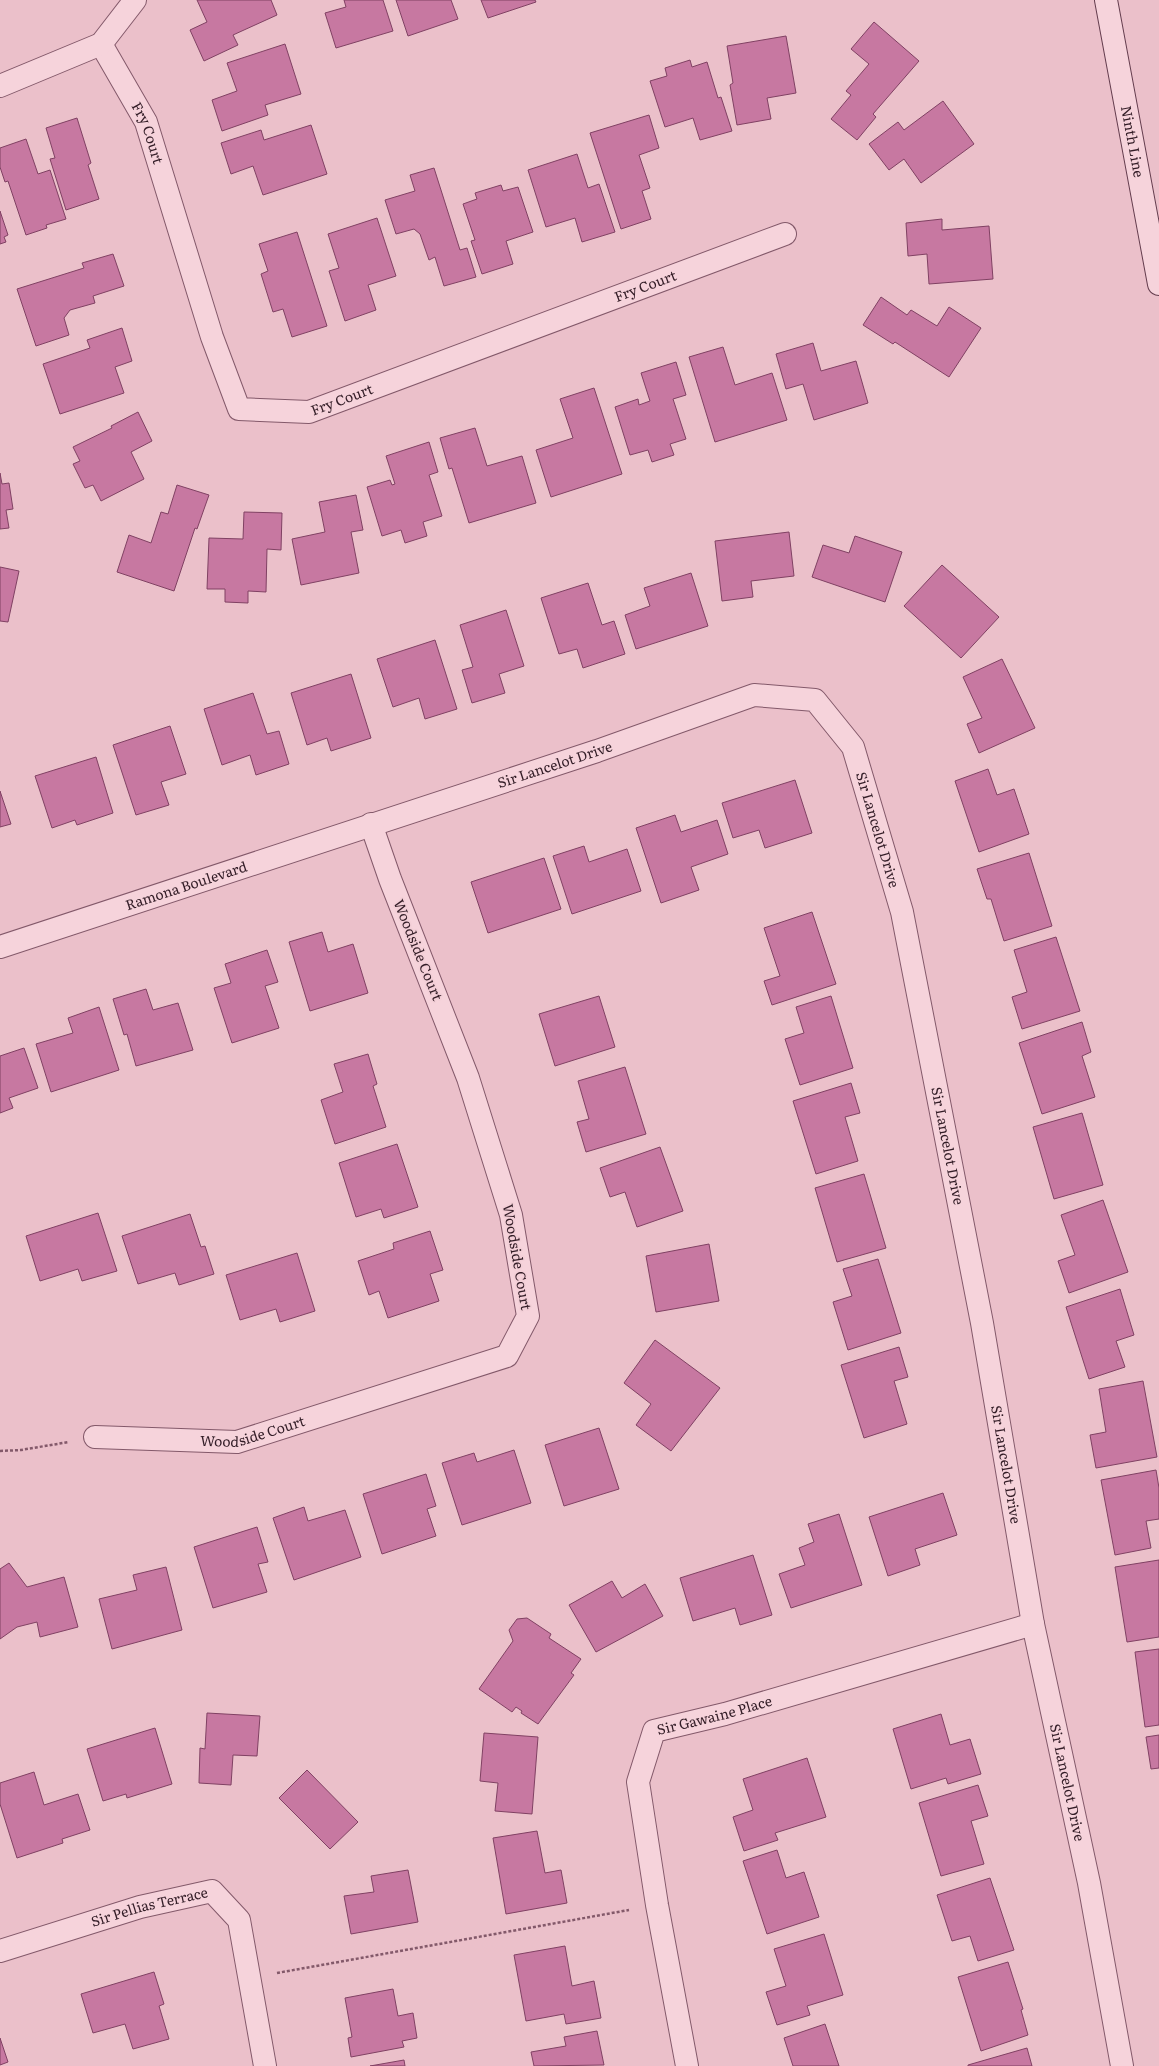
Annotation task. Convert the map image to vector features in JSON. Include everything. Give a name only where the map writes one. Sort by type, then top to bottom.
[{"type":"street","points":[[0,86],[101,44],[135,0]]},
{"type":"street","name":"Ninth Line","points":[[1106,0],[1159,284]]},
{"type":"street","name":"Fry Court","points":[[101,44],[146,122],[212,337],[239,409],[309,412],[785,234]]},
{"type":"street","name":"Sir Lancelot Drive","points":[[371,824],[597,751],[754,695],[815,700],[853,747],[902,912],[982,1323],[1033,1624],[1089,1883],[1122,2066]]},
{"type":"street","name":"Ramona Boulevard","points":[[0,946],[371,824]]},
{"type":"street","name":"Woodside Court","points":[[95,1437],[237,1442],[507,1356],[528,1316],[511,1215],[470,1085],[390,879],[371,824]]},
{"type":"street","name":"Sir Gawaine Place","points":[[687,2066],[657,1905],[638,1782],[654,1731],[724,1714],[1033,1624]]},
{"type":"street","name":"Sir Pellias Terrace","points":[[0,1951],[140,1906],[212,1891],[239,1920],[265,2066]]},
{"type":"path","points":[[0,1452],[21,1450],[95,1437]]},
{"type":"path","points":[[249,1978],[657,1905]]},
{"type":"building","points":[[197,0],[271,0],[277,15],[233,35],[238,45],[204,61],[190,30],[207,22]]},
{"type":"building","points":[[344,0],[383,0],[393,31],[336,48],[325,13],[346,7]]},
{"type":"building","points":[[396,0],[451,0],[458,19],[408,36]]},
{"type":"building","points":[[481,0],[535,0],[536,2],[488,18]]},
{"type":"building","points":[[874,22],[919,61],[873,114],[876,117],[857,140],[831,119],[851,95],[846,91],[869,64],[851,49]]},
{"type":"building","points":[[786,36],[796,93],[767,98],[771,119],[737,125],[730,85],[733,83],[727,46]]},
{"type":"building","points":[[285,44],[301,94],[265,105],[268,115],[222,131],[212,100],[237,91],[227,63]]},
{"type":"building","points":[[690,60],[692,67],[707,62],[718,98],[721,97],[732,131],[700,140],[693,118],[665,127],[650,81],[667,76],[665,68]]},
{"type":"building","points":[[943,101],[974,144],[921,183],[904,159],[889,170],[869,144],[898,122],[904,130]]},
{"type":"building","points":[[649,115],[659,148],[639,155],[650,188],[642,191],[651,219],[621,229],[590,133]]},
{"type":"building","points":[[77,118],[91,163],[88,165],[99,199],[66,210],[50,159],[55,158],[46,128]]},
{"type":"building","points":[[311,125],[327,174],[263,195],[253,166],[231,174],[221,143],[261,130],[264,140]]},
{"type":"building","points":[[26,139],[38,174],[50,170],[66,219],[46,225],[47,228],[26,235],[8,181],[5,182],[0,167],[0,148]]},
{"type":"building","points":[[577,154],[588,188],[599,184],[615,232],[582,242],[575,218],[546,227],[528,170]]},
{"type":"building","points":[[434,168],[460,250],[467,248],[476,277],[444,286],[435,257],[429,260],[420,234],[414,229],[396,234],[385,200],[415,191],[410,175]]},
{"type":"building","points":[[501,185],[503,191],[518,187],[533,232],[506,241],[513,264],[482,274],[471,241],[475,240],[463,204],[477,199],[475,193]]},
{"type":"building","points":[[0,211],[8,235],[4,237],[6,242],[0,244]]},
{"type":"building","points":[[377,218],[396,276],[368,285],[376,310],[345,321],[329,271],[339,268],[328,234]]},
{"type":"building","points":[[942,219],[942,230],[989,226],[993,279],[929,284],[927,254],[908,256],[906,223]]},
{"type":"building","points":[[297,232],[327,326],[292,337],[283,309],[273,312],[261,274],[268,271],[259,244]]},
{"type":"building","points":[[113,254],[124,286],[93,296],[95,303],[70,310],[64,318],[69,335],[36,346],[17,289],[84,268],[82,263]]},
{"type":"building","points":[[881,297],[907,315],[911,310],[937,326],[949,307],[981,328],[949,377],[895,342],[893,344],[863,325]]},
{"type":"building","points":[[122,328],[132,361],[115,367],[124,393],[60,414],[43,364],[90,348],[87,340]]},
{"type":"building","points":[[813,343],[821,371],[856,361],[868,403],[814,420],[803,384],[786,389],[776,354]]},
{"type":"building","points":[[723,347],[735,385],[772,373],[787,420],[715,442],[689,357]]},
{"type":"building","points":[[676,362],[686,395],[673,399],[686,439],[670,444],[674,455],[652,462],[648,450],[630,455],[615,407],[638,399],[639,405],[650,401],[641,373]]},
{"type":"building","points":[[594,388],[622,474],[551,497],[536,450],[573,438],[560,399]]},
{"type":"building","points":[[138,412],[152,441],[131,452],[144,479],[101,501],[93,485],[85,488],[73,464],[80,461],[73,447],[112,428],[111,426]]},
{"type":"building","points":[[475,428],[487,466],[522,456],[536,503],[469,523],[452,468],[449,469],[440,438]]},
{"type":"building","points":[[429,442],[438,472],[429,475],[442,516],[423,522],[427,536],[405,543],[401,530],[382,536],[367,487],[390,480],[392,485],[395,484],[386,456]]},
{"type":"building","points":[[0,473],[2,484],[9,483],[13,509],[6,510],[9,528],[0,529]]},
{"type":"building","points":[[177,485],[209,495],[197,529],[195,528],[174,591],[117,572],[129,535],[151,543],[161,512],[168,514]]},
{"type":"building","points":[[356,495],[363,530],[351,532],[359,573],[301,585],[292,539],[325,532],[319,502]]},
{"type":"building","points":[[244,512],[282,513],[281,550],[267,549],[266,592],[248,591],[248,603],[225,602],[225,589],[207,589],[209,538],[243,539]]},
{"type":"building","points":[[789,532],[794,576],[751,581],[753,597],[722,601],[715,541]]},
{"type":"building","points":[[855,536],[902,552],[885,602],[812,577],[823,545],[849,553]]},
{"type":"building","points":[[942,565],[999,617],[961,658],[904,606]]},
{"type":"building","points":[[0,567],[19,571],[8,622],[0,621]]},
{"type":"building","points":[[691,573],[708,626],[636,649],[625,615],[650,606],[644,588]]},
{"type":"building","points":[[588,583],[602,625],[614,621],[625,654],[583,668],[577,649],[559,654],[541,598]]},
{"type":"building","points":[[506,610],[524,666],[499,674],[505,693],[472,703],[462,670],[473,667],[460,625]]},
{"type":"building","points":[[435,640],[457,709],[425,719],[419,698],[393,707],[377,659]]},
{"type":"building","points":[[1002,659],[1035,728],[979,753],[967,724],[982,718],[963,677]]},
{"type":"building","points":[[351,674],[371,738],[331,751],[327,738],[307,745],[291,693]]},
{"type":"building","points":[[253,693],[267,734],[279,731],[289,764],[256,775],[250,755],[222,765],[204,709]]},
{"type":"building","points":[[170,726],[186,774],[161,782],[169,805],[136,815],[113,745]]},
{"type":"building","points":[[96,757],[113,813],[77,825],[75,820],[52,828],[35,776]]},
{"type":"building","points":[[988,769],[997,795],[1014,789],[1029,834],[979,852],[955,781]]},
{"type":"building","points":[[795,780],[812,833],[765,848],[759,830],[733,838],[722,803]]},
{"type":"building","points":[[0,791],[11,824],[0,827]]},
{"type":"building","points":[[675,815],[681,832],[717,820],[728,854],[691,867],[699,890],[661,903],[636,828]]},
{"type":"building","points":[[584,846],[589,862],[627,849],[641,891],[572,914],[553,856]]},
{"type":"building","points":[[1029,853],[1052,926],[1004,941],[991,899],[987,899],[977,869]]},
{"type":"building","points":[[544,858],[561,909],[488,933],[471,882]]},
{"type":"building","points":[[812,912],[836,984],[772,1005],[764,981],[780,976],[764,928]]},
{"type":"building","points":[[322,932],[328,952],[353,944],[368,993],[310,1011],[289,942]]},
{"type":"building","points":[[1056,937],[1080,1011],[1022,1029],[1012,997],[1027,992],[1014,950]]},
{"type":"building","points":[[267,950],[278,982],[265,986],[279,1028],[232,1043],[214,988],[231,983],[225,964]]},
{"type":"building","points":[[146,989],[153,1010],[178,1003],[193,1050],[136,1066],[127,1034],[124,1035],[113,999]]},
{"type":"building","points":[[599,996],[615,1047],[555,1066],[539,1014]]},
{"type":"building","points":[[831,996],[853,1068],[800,1085],[785,1039],[804,1033],[796,1007]]},
{"type":"building","points":[[99,1007],[119,1070],[51,1092],[36,1044],[73,1033],[68,1018]]},
{"type":"building","points":[[1082,1022],[1091,1052],[1082,1056],[1095,1097],[1042,1114],[1019,1043]]},
{"type":"building","points":[[24,1048],[38,1088],[9,1098],[13,1108],[0,1113],[0,1056]]},
{"type":"building","points":[[368,1054],[377,1084],[373,1086],[386,1127],[335,1144],[321,1100],[343,1092],[334,1064]]},
{"type":"building","points":[[625,1067],[646,1134],[586,1152],[577,1122],[589,1119],[578,1081]]},
{"type":"building","points":[[851,1083],[860,1113],[845,1117],[858,1161],[816,1174],[793,1101]]},
{"type":"building","points":[[1082,1113],[1103,1185],[1054,1199],[1033,1127]]},
{"type":"building","points":[[397,1144],[418,1207],[384,1218],[381,1209],[356,1217],[339,1163]]},
{"type":"building","points":[[660,1147],[683,1211],[637,1227],[625,1192],[610,1197],[600,1168]]},
{"type":"building","points":[[864,1174],[886,1248],[837,1262],[815,1188]]},
{"type":"building","points":[[1103,1200],[1128,1272],[1069,1293],[1058,1261],[1075,1255],[1061,1215]]},
{"type":"building","points":[[98,1213],[117,1271],[82,1281],[78,1269],[40,1281],[26,1236]]},
{"type":"building","points":[[190,1214],[201,1247],[205,1246],[214,1274],[179,1285],[175,1273],[138,1284],[122,1236]]},
{"type":"building","points":[[430,1231],[443,1270],[430,1274],[439,1301],[388,1318],[379,1291],[369,1295],[358,1261],[394,1249],[393,1243]]},
{"type":"building","points":[[709,1244],[719,1301],[656,1312],[646,1256]]},
{"type":"building","points":[[297,1253],[315,1311],[280,1322],[276,1309],[240,1320],[226,1275]]},
{"type":"building","points":[[878,1259],[901,1333],[848,1350],[833,1302],[852,1296],[843,1269]]},
{"type":"building","points":[[1120,1289],[1134,1335],[1116,1341],[1125,1367],[1089,1379],[1066,1307]]},
{"type":"building","points":[[655,1340],[720,1388],[671,1451],[636,1425],[651,1404],[624,1383]]},
{"type":"building","points":[[899,1347],[908,1377],[894,1381],[907,1424],[864,1438],[841,1365]]},
{"type":"building","points":[[1143,1381],[1157,1457],[1096,1468],[1090,1435],[1106,1432],[1099,1389]]},
{"type":"building","points":[[599,1428],[619,1489],[564,1506],[545,1445]]},
{"type":"building","points":[[514,1450],[531,1503],[462,1525],[442,1463],[474,1453],[477,1462]]},
{"type":"building","points":[[1156,1470],[1159,1488],[1159,1519],[1146,1521],[1151,1548],[1115,1555],[1101,1480]]},
{"type":"building","points":[[426,1474],[436,1506],[427,1509],[436,1536],[382,1554],[363,1494]]},
{"type":"building","points":[[943,1493],[957,1535],[915,1549],[920,1565],[888,1576],[869,1517]]},
{"type":"building","points":[[304,1507],[308,1521],[345,1510],[361,1557],[294,1580],[273,1518]]},
{"type":"building","points":[[839,1514],[862,1585],[791,1608],[779,1574],[805,1565],[799,1548],[814,1542],[808,1524]]},
{"type":"building","points":[[257,1527],[268,1562],[258,1564],[267,1592],[213,1608],[194,1547]]},
{"type":"building","points":[[753,1555],[772,1615],[740,1625],[735,1608],[693,1621],[680,1578]]},
{"type":"building","points":[[1159,1560],[1159,1637],[1127,1642],[1115,1567]]},
{"type":"building","points":[[9,1563],[27,1587],[64,1577],[78,1627],[40,1637],[37,1622],[17,1627],[0,1639],[0,1569]]},
{"type":"building","points":[[166,1567],[182,1630],[112,1649],[99,1599],[137,1590],[133,1575]]},
{"type":"building","points":[[612,1581],[622,1598],[645,1584],[663,1616],[596,1652],[569,1605]]},
{"type":"building","points":[[527,1618],[551,1634],[549,1638],[581,1659],[571,1673],[574,1675],[538,1724],[521,1713],[522,1711],[516,1707],[512,1712],[479,1689],[513,1641],[509,1630],[517,1619]]},
{"type":"building","points":[[1159,1649],[1159,1725],[1145,1727],[1135,1652]]},
{"type":"building","points":[[207,1713],[260,1716],[257,1756],[233,1755],[231,1785],[199,1783],[200,1748],[205,1749]]},
{"type":"building","points":[[941,1714],[950,1745],[970,1739],[981,1774],[948,1784],[946,1778],[911,1789],[893,1729]]},
{"type":"building","points":[[155,1728],[172,1784],[127,1798],[126,1794],[103,1801],[87,1749]]},
{"type":"building","points":[[484,1733],[538,1737],[532,1814],[495,1811],[498,1783],[480,1781]]},
{"type":"building","points":[[1159,1735],[1159,1768],[1151,1769],[1146,1737]]},
{"type":"building","points":[[807,1758],[826,1817],[775,1833],[778,1840],[744,1851],[733,1817],[753,1810],[743,1779]]},
{"type":"building","points":[[307,1770],[358,1822],[330,1849],[279,1798]]},
{"type":"building","points":[[34,1772],[44,1805],[78,1794],[90,1830],[62,1839],[63,1843],[17,1858],[0,1804],[0,1783]]},
{"type":"building","points":[[978,1785],[988,1816],[971,1821],[984,1864],[941,1876],[919,1803]]},
{"type":"building","points":[[537,1831],[545,1873],[561,1870],[567,1903],[506,1914],[493,1838]]},
{"type":"building","points":[[777,1850],[786,1878],[804,1872],[819,1917],[767,1934],[743,1861]]},
{"type":"building","points":[[408,1870],[418,1922],[351,1934],[344,1896],[374,1892],[371,1876]]},
{"type":"building","points":[[990,1878],[1014,1950],[978,1961],[970,1936],[952,1941],[937,1895]]},
{"type":"building","points":[[824,1934],[843,1995],[807,2006],[810,2015],[777,2025],[766,1992],[786,1986],[774,1949]]},
{"type":"building","points":[[565,1946],[572,1986],[594,1981],[601,2018],[566,2024],[564,2014],[526,2021],[514,1955]]},
{"type":"building","points":[[1008,1962],[1023,2009],[1021,2010],[1028,2035],[981,2051],[958,1977]]},
{"type":"building","points":[[154,1972],[164,2004],[159,2006],[169,2039],[133,2049],[125,2024],[93,2033],[81,1994]]},
{"type":"building","points":[[393,1989],[398,2016],[413,2013],[417,2038],[402,2041],[404,2047],[351,2057],[348,2038],[352,2037],[345,1998]]},
{"type":"building","points":[[825,2024],[839,2066],[793,2066],[784,2038]]},
{"type":"building","points":[[597,2031],[604,2065],[534,2066],[531,2052],[566,2046],[564,2037]]},
{"type":"building","points":[[0,2038],[8,2062],[0,2065]]},
{"type":"building","points":[[1027,2048],[1032,2066],[968,2066],[968,2065]]},
{"type":"building","points":[[404,2060],[405,2066],[370,2066]]}]
